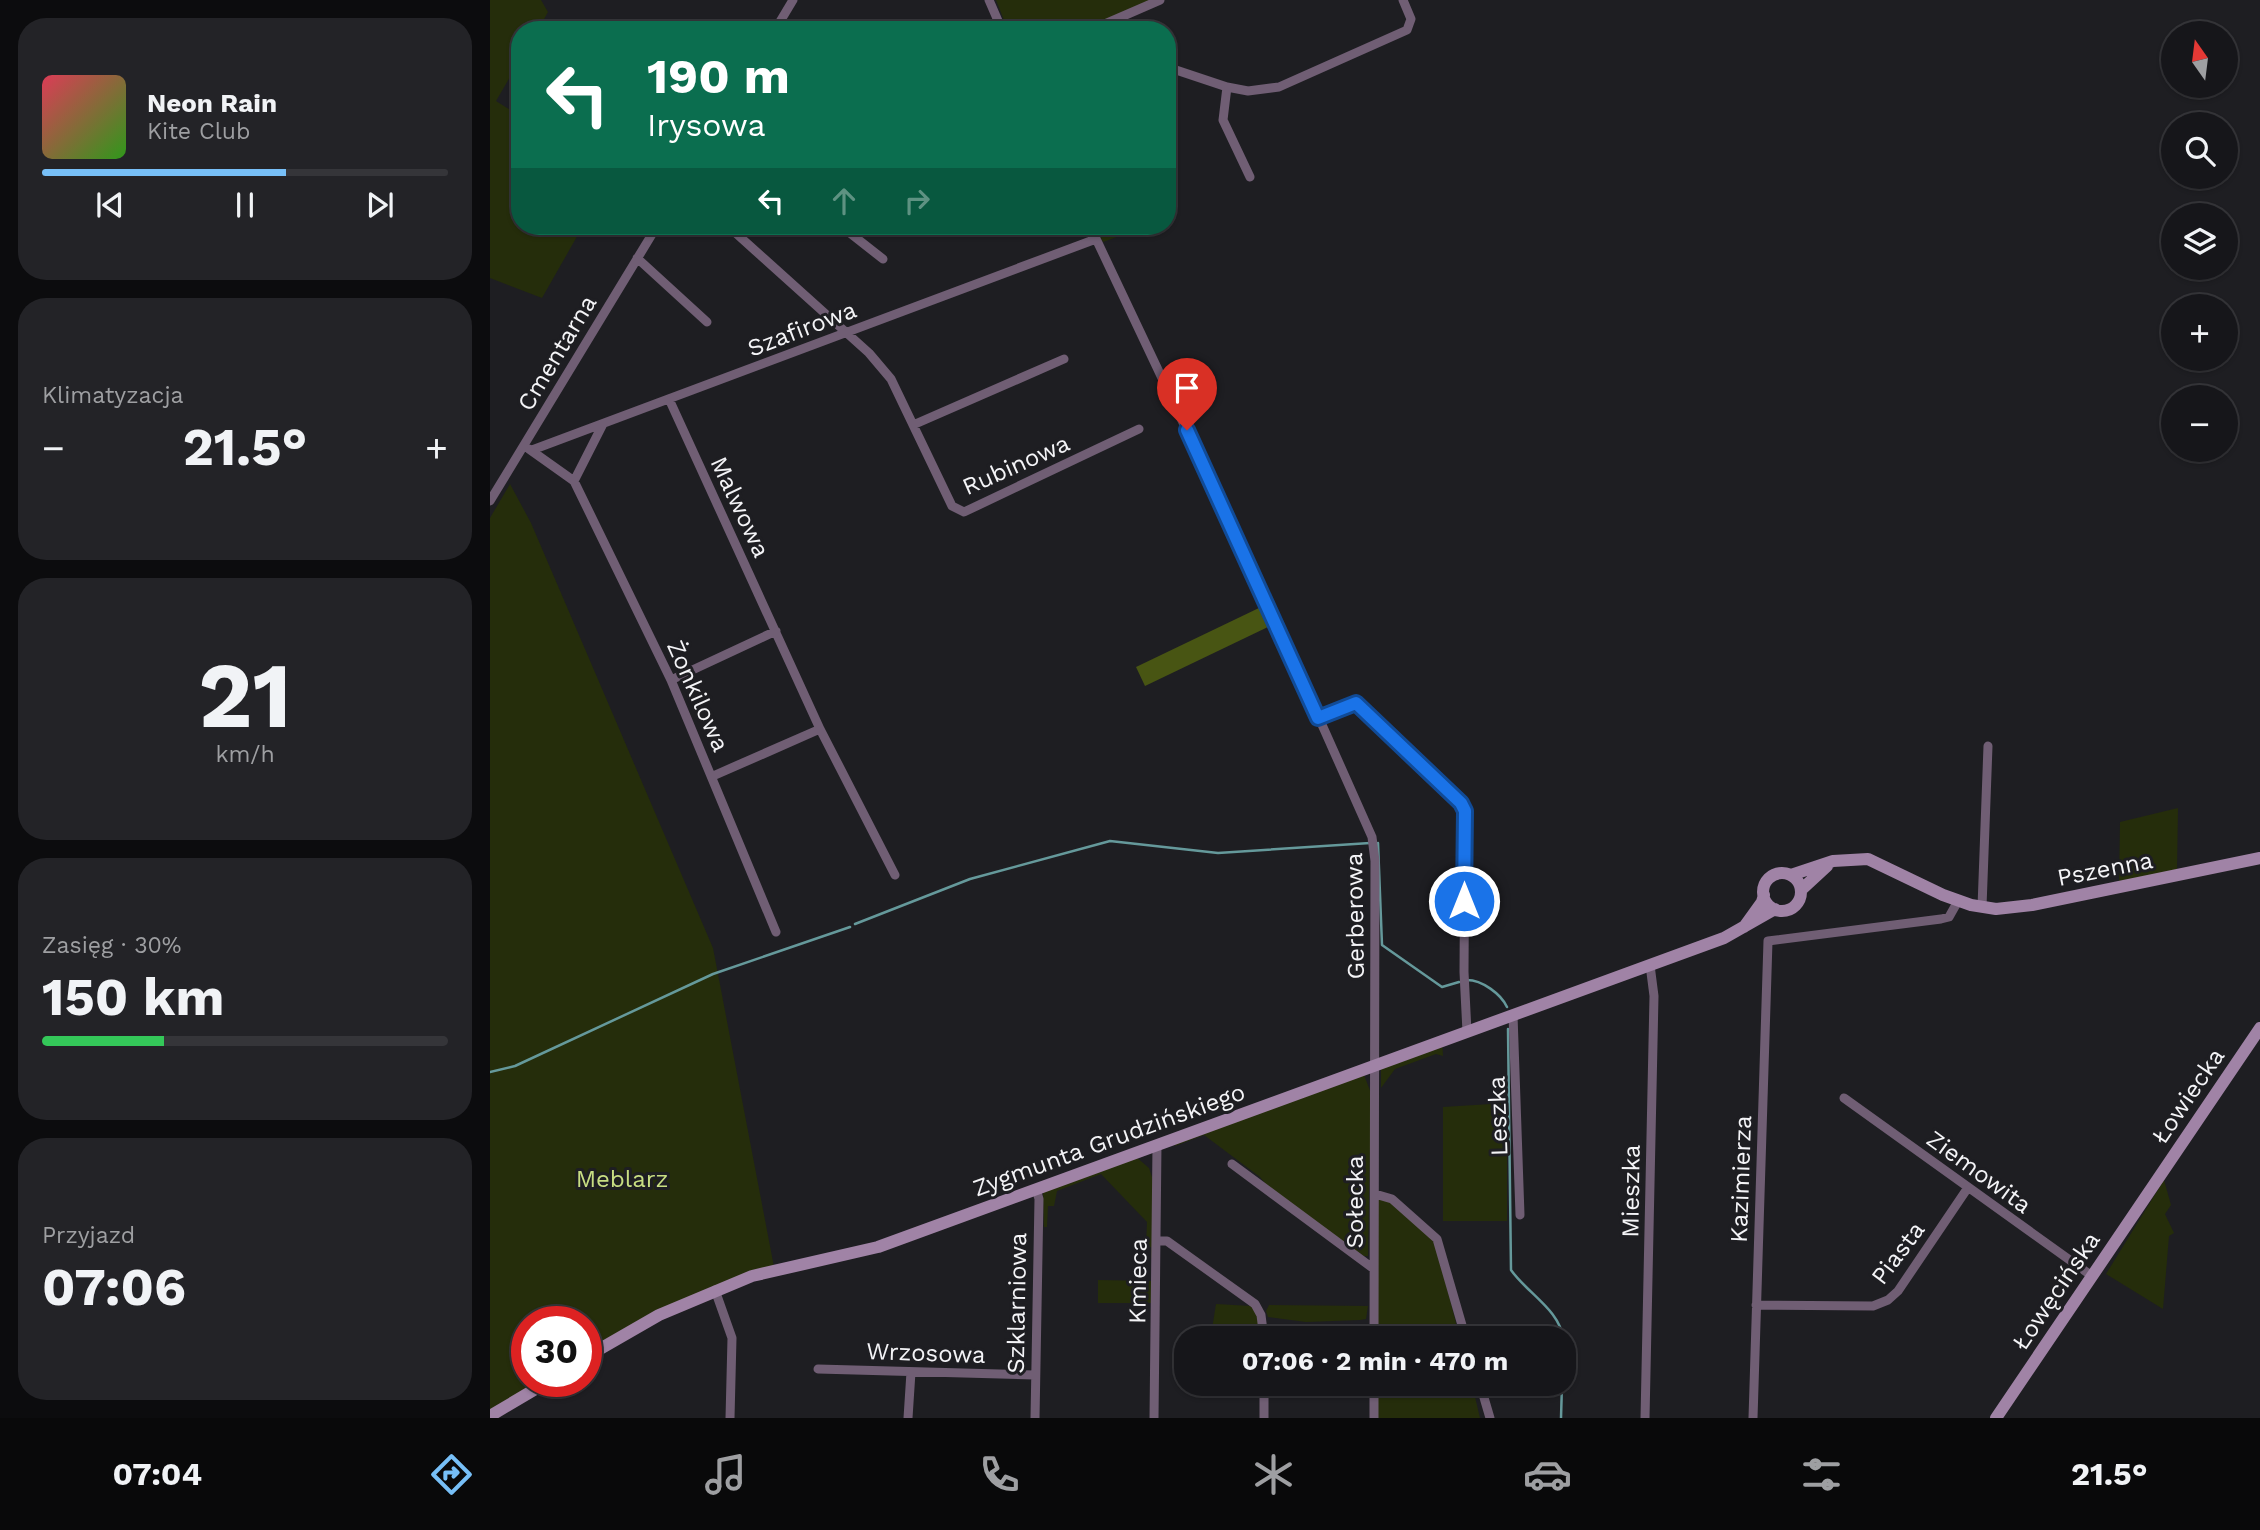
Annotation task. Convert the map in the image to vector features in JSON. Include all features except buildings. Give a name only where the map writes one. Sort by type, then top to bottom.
[{"type":"street","points":[[780,21],[793,0]]},
{"type":"street","points":[[989,0],[998,21]]},
{"type":"street","points":[[1112,21],[1160,0]]},
{"type":"street","points":[[1176,69],[1227,87],[1248,91],[1279,87],[1407,30],[1410,25],[1403,0]]},
{"type":"street","points":[[1227,87],[1223,120],[1250,177]]},
{"type":"street","name":"Cmentarna","points":[[490,500],[528,448],[651,235]]},
{"type":"street","name":"Rubinowa","points":[[738,235],[869,353],[891,379],[952,506],[964,512],[1139,429]]},
{"type":"street","points":[[852,235],[883,260]]},
{"type":"street","name":"Gerberowa","points":[[1094,235],[1205,467],[1364,817],[1374,848],[1375,1066]]},
{"type":"street","name":"Szafirowa","points":[[528,448],[603,424],[1096,239]]},
{"type":"street","points":[[637,258],[707,322]]},
{"type":"street","points":[[913,425],[1064,359]]},
{"type":"street","name":"Malwowa","points":[[669,399],[820,729],[895,875]]},
{"type":"street","points":[[573,481],[603,424]]},
{"type":"street","name":"Żonkilowa","points":[[528,448],[573,481],[671,680],[776,932]]},
{"type":"street","points":[[671,680],[776,631]]},
{"type":"street","points":[[1318,718],[1356,703],[1436,779],[1465,811],[1464,972],[1467,1032]]},
{"type":"street","points":[[713,776],[820,729]]},
{"type":"street","points":[[1982,907],[1988,746]]},
{"type":"street","name":"Pszenna","points":[[1742,930],[1762,902],[1765,884],[1771,876],[1781,873],[1791,875],[1833,861],[1868,859],[1958,901],[1982,907],[2032,905],[2260,858]]},
{"type":"street","points":[[1650,965],[1742,930],[1775,909],[1794,907],[1801,891],[1833,861]]},
{"type":"street","points":[[1791,875],[1801,891]]},
{"type":"street","points":[[1764,895],[1775,909]]},
{"type":"street","name":"Kazimierza","points":[[1754,1418],[1768,941],[1941,919],[1949,917],[1958,901]]},
{"type":"street","name":"Zygmunta Grudzińskiego","points":[[602,1348],[659,1315],[715,1290],[770,1270],[869,1250],[1650,965]]},
{"type":"street","name":"Mieszka","points":[[1645,1418],[1654,996],[1650,965]]},
{"type":"street","name":"Leszka","points":[[1513,1015],[1520,1215]]},
{"type":"street","name":"Łowiecka","points":[[2151,1187],[2260,1028]]},
{"type":"street","name":"Sołecka","points":[[1374,1326],[1375,1066]]},
{"type":"street","name":"Ziemowita","points":[[1844,1098],[1967,1189],[2092,1276]]},
{"type":"street","name":"Kmieca","points":[[1154,1418],[1157,1145]]},
{"type":"street","points":[[1232,1164],[1374,1269]]},
{"type":"street","name":"Łowęcińska","points":[[1996,1418],[2151,1187]]},
{"type":"street","name":"Szklarniowa","points":[[1035,1418],[1039,1199],[1036,1189]]},
{"type":"street","name":"Piasta","points":[[1756,1305],[1873,1306],[1888,1300],[1898,1291],[1967,1189]]},
{"type":"street","points":[[1375,1194],[1392,1199],[1437,1239],[1462,1326]]},
{"type":"street","points":[[1158,1241],[1167,1241],[1255,1304],[1261,1315],[1262,1326]]},
{"type":"street","points":[[715,1290],[732,1340],[730,1418]]},
{"type":"street","name":"Wrzosowa","points":[[818,1369],[1034,1375]]},
{"type":"street","points":[[908,1418],[911,1372]]},
{"type":"street","points":[[1264,1396],[1264,1418]]},
{"type":"street","points":[[1374,1396],[1374,1418]]},
{"type":"street","points":[[1484,1396],[1490,1418]]},
{"type":"street","points":[[499,1415],[525,1397]]},
{"type":"green space","points":[[490,0],[541,0],[548,12],[543,21],[511,21],[511,75],[496,101],[511,110],[511,235],[578,235],[542,298],[490,278]]},
{"type":"green space","points":[[996,0],[1152,0],[1102,21],[1004,21]]},
{"type":"green space","points":[[1100,235],[1122,235],[1103,242]]},
{"type":"green space","name":"Meblarz","points":[[510,484],[531,523],[713,948],[774,1267],[661,1308],[602,1341],[602,1306],[511,1306],[512,1397],[490,1410],[490,518]]},
{"type":"green space","points":[[1261,607],[1270,626],[1145,686],[1136,667]]},
{"type":"green space","points":[[2178,808],[2177,870],[2119,882],[2120,822]]},
{"type":"green space","points":[[1442,1038],[1443,1056],[1436,1054],[1395,1069],[1381,1088],[1381,1069]]},
{"type":"green space","points":[[1364,1075],[1371,1093],[1368,1256],[1364,1256],[1275,1195],[1260,1177],[1204,1135],[1175,1146],[1177,1138]]},
{"type":"green space","points":[[1507,1103],[1507,1221],[1443,1221],[1443,1107]]},
{"type":"green space","points":[[1135,1156],[1149,1168],[1153,1180],[1154,1258],[1151,1258],[1151,1247],[1146,1247],[1147,1222],[1101,1174],[1057,1191],[1054,1206],[1048,1206],[1047,1227],[1044,1227],[1043,1190]]},
{"type":"green space","points":[[2164,1180],[2171,1205],[2165,1214],[2174,1233],[2169,1236],[2163,1309],[2106,1274]]},
{"type":"green space","points":[[1377,1197],[1394,1204],[1411,1216],[1436,1245],[1457,1326],[1377,1326]]},
{"type":"green space","points":[[1098,1280],[1151,1281],[1151,1303],[1098,1303]]},
{"type":"green space","points":[[1216,1304],[1251,1306],[1256,1311],[1259,1326],[1212,1326]]},
{"type":"green space","points":[[1269,1305],[1368,1306],[1366,1319],[1306,1322],[1268,1317],[1266,1311]]},
{"type":"green space","points":[[1377,1396],[1475,1396],[1480,1418],[1377,1418]]},
{"type":"waterway","points":[[855,924],[970,879],[1110,841],[1218,853],[1370,843]]},
{"type":"waterway","points":[[1378,843],[1382,945],[1442,987],[1459,982]]},
{"type":"waterway","points":[[490,1072],[515,1066],[713,974],[850,927]]},
{"type":"waterway","points":[[1467,980],[1479,982],[1490,989],[1507,1007]]},
{"type":"waterway","points":[[1508,1029],[1511,1270],[1550,1311],[1559,1326]]},
{"type":"waterway","points":[[1561,1418],[1562,1396]]},
{"type":"route","points":[[1187,430],[1258,581],[1318,718],[1356,703],[1461,803],[1465,811],[1464,901]]}]
